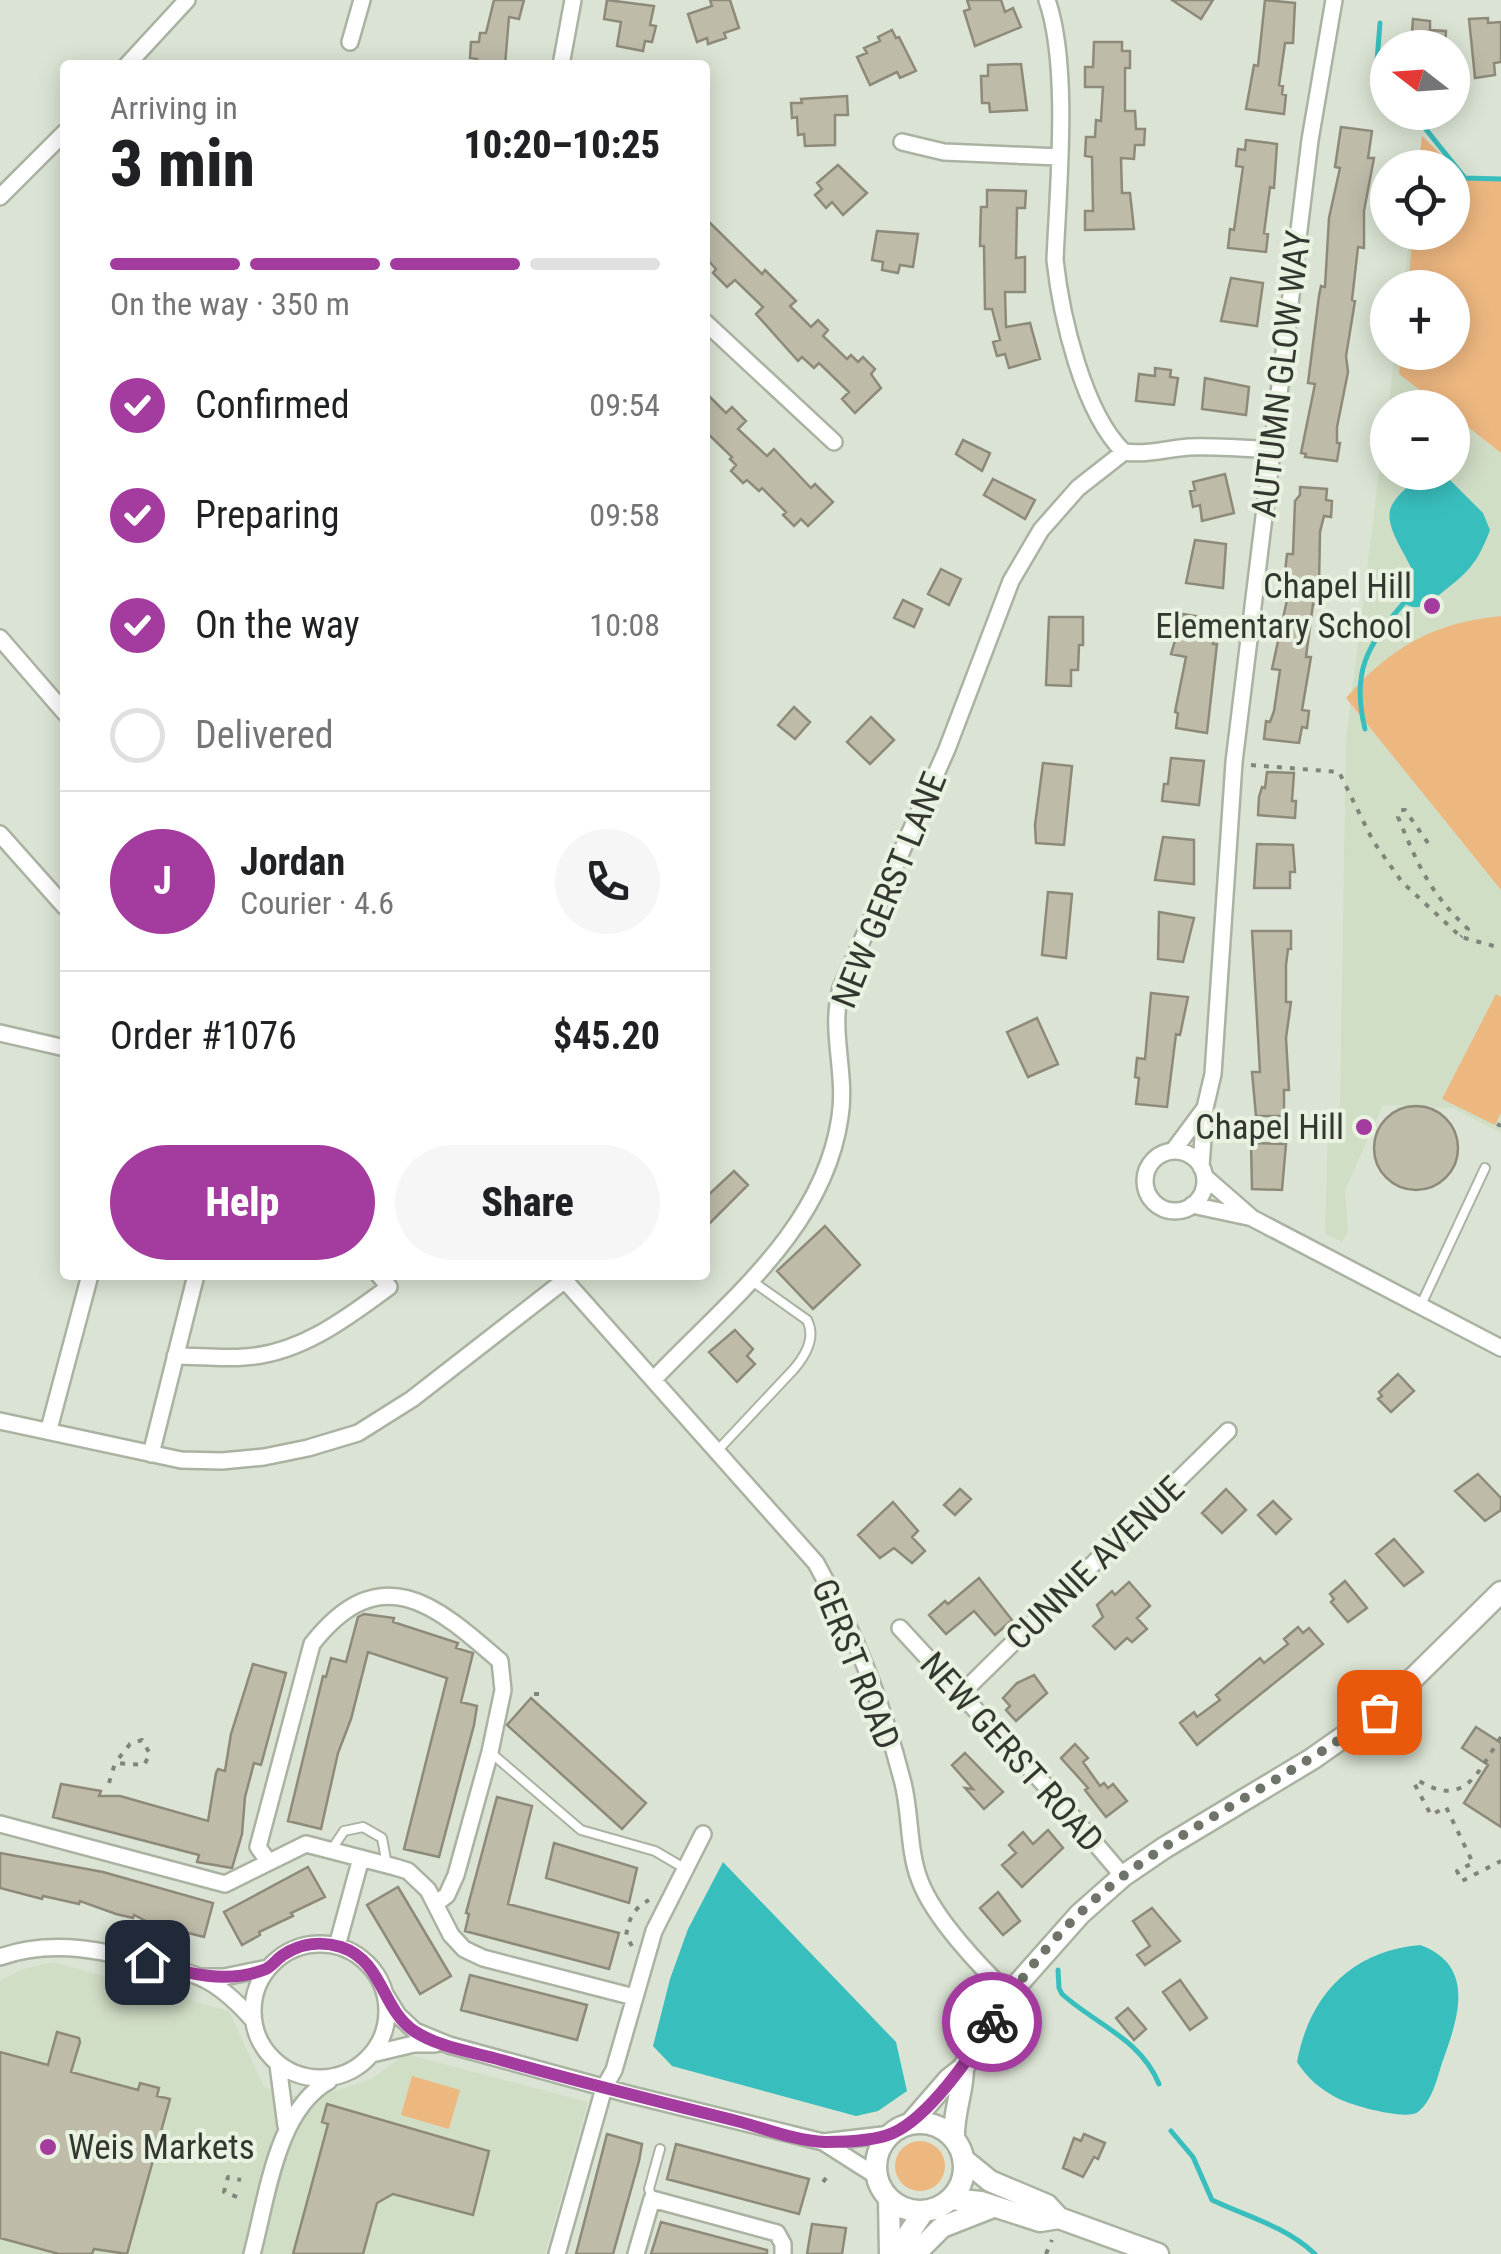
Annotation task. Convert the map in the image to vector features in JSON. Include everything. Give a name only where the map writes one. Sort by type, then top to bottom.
[{"type":"street","points":[[132,60],[187,0]]},
{"type":"street","points":[[350,42],[362,0]]},
{"type":"street","points":[[562,60],[572,0]]},
{"type":"street","points":[[1048,0],[1056,43],[1059,157],[1055,260],[1062,311],[1098,422],[1124,452],[1146,455],[1174,448],[1212,446],[1271,450]]},
{"type":"street","name":"AUTUMN GLOW WAY","points":[[1203,1172],[1232,778],[1310,140],[1334,0]]},
{"type":"street","points":[[0,197],[60,137]]},
{"type":"street","points":[[902,142],[944,152],[1059,157]]},
{"type":"street","points":[[710,327],[834,442]]},
{"type":"street","name":"NEW GERST LANE","points":[[654,1379],[790,1235],[825,1168],[840,1121],[842,1098],[834,1025],[840,988],[947,749],[1011,581],[1042,530],[1078,488],[1124,452]]},
{"type":"street","points":[[0,638],[60,707]]},
{"type":"street","points":[[0,834],[60,901]]},
{"type":"street","points":[[0,1033],[60,1047]]},
{"type":"street","name":"AUTUMN GLOW WAY","points":[[1173,1151],[1206,1108]]},
{"type":"street","points":[[1203,1172],[1202,1193],[1184,1210],[1166,1210],[1147,1192],[1145,1182],[1156,1158],[1173,1151],[1190,1155],[1252,1218],[1501,1348]]},
{"type":"street","points":[[1192,1205],[1252,1218]]},
{"type":"street","points":[[50,1429],[89,1280]]},
{"type":"street","points":[[151,1454],[195,1280]]},
{"type":"street","points":[[176,1356],[246,1357],[288,1350],[350,1316],[390,1287],[384,1280]]},
{"type":"street","points":[[0,1421],[181,1460],[264,1458],[358,1432],[412,1399],[558,1280]]},
{"type":"street","name":"GERST ROAD","points":[[565,1280],[816,1564],[836,1599],[866,1672],[902,1782],[919,1879],[966,1949],[1010,1994]]},
{"type":"street","name":"CUNNIE AVENUE","points":[[961,1694],[1228,1431]]},
{"type":"street","points":[[893,2254],[889,2198],[878,2177],[878,2154],[963,2068],[1010,1994],[1060,1934],[1123,1876],[1368,1721],[1410,1685],[1501,1592]]},
{"type":"street","points":[[268,1861],[258,1847],[312,1644],[333,1619],[377,1595],[439,1610],[500,1661],[503,1690],[456,1875],[447,1895],[436,1904]]},
{"type":"street","name":"NEW GERST ROAD","points":[[900,1628],[1123,1876]]},
{"type":"street","points":[[0,1824],[225,1884],[240,1880],[268,1861],[306,1844],[332,1849],[408,1871],[428,1890],[451,1936],[474,1954],[634,1997]]},
{"type":"street","points":[[557,2254],[654,1931],[703,1834]]},
{"type":"street","points":[[337,1946],[361,1858]]},
{"type":"street","points":[[336,2077],[315,2079],[278,2064],[260,2042],[253,2020],[258,1984],[268,1968],[299,1947],[324,1944],[350,1950],[372,1968],[398,2015],[415,2032],[448,2045],[604,2088],[822,2142],[878,2177]]},
{"type":"street","points":[[0,1956],[35,1947],[62,1946],[120,1954],[201,1977],[226,1992],[253,2020]]},
{"type":"street","points":[[201,1977],[224,1977],[268,1968]]},
{"type":"street","points":[[252,2254],[286,2126],[313,2090],[351,2071],[372,2054],[386,2026],[386,1994]]},
{"type":"street","points":[[372,2054],[414,2044],[448,2045]]},
{"type":"street","points":[[278,2064],[286,2126]]},
{"type":"street","points":[[963,2068],[963,2086],[954,2112],[954,2138],[964,2159],[990,2181],[1047,2204],[1060,2218],[1158,2254]]},
{"type":"street","points":[[822,2142],[934,2125],[954,2138]]},
{"type":"street","points":[[950,2200],[964,2174],[964,2159]]},
{"type":"street","points":[[889,2198],[899,2206],[924,2211]]},
{"type":"street","points":[[636,2254],[652,2199],[778,2233],[784,2244],[782,2254]]},
{"type":"street","points":[[893,2254],[924,2211],[950,2200],[995,2206],[1040,2221],[1060,2218]]},
{"type":"street","points":[[915,2254],[942,2227],[995,2206]]},
{"type":"lane","points":[[1420,1307],[1485,1168]]},
{"type":"lane","points":[[717,1451],[794,1370],[811,1336],[807,1320],[751,1280]]},
{"type":"lane","points":[[490,1752],[581,1830],[655,1851],[684,1868]]},
{"type":"lane","points":[[332,1849],[336,1837],[344,1831],[363,1827],[382,1838],[386,1865]]},
{"type":"lane","points":[[652,2199],[650,2189],[660,2149]]},
{"type":"path","points":[[1251,765],[1339,772],[1386,863],[1402,882],[1462,936],[1501,948]]},
{"type":"path","points":[[1428,843],[1406,810],[1400,810],[1398,817],[1424,879],[1468,929],[1462,936]]},
{"type":"path","points":[[534,1694],[542,1694]]},
{"type":"path","points":[[1501,1736],[1468,1786],[1450,1793],[1414,1783],[1431,1815],[1446,1807],[1473,1863],[1458,1871],[1462,1881],[1501,1861]]},
{"type":"path","points":[[109,1782],[115,1763],[130,1744],[142,1740],[147,1746],[150,1754],[144,1765],[115,1763]]},
{"type":"path","points":[[632,1946],[626,1936],[628,1920],[635,1908],[650,1900]]},
{"type":"path","points":[[622,1918],[628,1920]]},
{"type":"path","points":[[237,2197],[224,2192],[228,2177],[241,2180]]},
{"type":"shaded area","name":"Chapel Hill Elementary School","points":[[1422,136],[1436,150],[1420,150]]},
{"type":"shaded area","points":[[1422,136],[1436,150],[1421,150]]},
{"type":"shaded area","points":[[1470,180],[1501,181],[1501,453],[1470,428],[1470,390],[1420,390],[1399,374],[1399,370],[1470,370],[1470,270],[1410,270],[1411,250],[1470,250]]},
{"type":"shaded area","name":"Chapel Hill Elementary School","points":[[1470,183],[1501,218],[1501,1133],[1453,1108],[1383,1105],[1345,1190],[1348,1232],[1342,1242],[1325,1234],[1328,1125],[1340,1104],[1346,739],[1377,490],[1470,490],[1470,390],[1390,390],[1393,370],[1470,370],[1470,270],[1405,270],[1408,250],[1470,250]]},
{"type":"shaded area","points":[[1501,616],[1501,890],[1346,698],[1380,665],[1415,640],[1454,625]]},
{"type":"shaded area","points":[[1496,994],[1501,997],[1501,1113],[1495,1125],[1442,1099]]},
{"type":"shaded area","points":[[54,1962],[229,2011],[264,2087],[308,2100],[371,2079],[406,2054],[588,2102],[545,2254],[0,2254],[0,1981],[23,1969]]},
{"type":"shaded area","points":[[412,2076],[460,2090],[449,2129],[401,2115]]},
{"type":"shaded area","points":[[920,2141],[938,2148],[945,2166],[938,2184],[920,2191],[902,2184],[895,2166],[902,2148]]},
{"type":"water","points":[[1404,490],[1460,490],[1483,513],[1490,530],[1476,560],[1464,574],[1430,602],[1417,607],[1402,602],[1413,573],[1392,530],[1390,513]]},
{"type":"water","points":[[723,1862],[896,2042],[907,2091],[878,2111],[856,2116],[672,2066],[653,2046],[688,1929]]},
{"type":"water","points":[[1420,1945],[1450,1966],[1458,1996],[1453,2030],[1427,2102],[1418,2112],[1402,2115],[1365,2108],[1331,2095],[1297,2062],[1303,2038],[1323,1998],[1354,1967],[1395,1949]]},
{"type":"building","points":[[494,0],[524,0],[519,19],[509,17],[505,60],[470,58],[471,42],[479,42],[480,33],[486,33]]},
{"type":"building","points":[[607,0],[654,6],[650,25],[656,26],[652,42],[645,41],[643,51],[617,46],[621,22],[604,19]]},
{"type":"building","points":[[710,0],[730,0],[739,28],[708,44],[707,38],[697,42],[688,14],[712,6]]},
{"type":"building","points":[[967,0],[1001,0],[1005,12],[1013,8],[1021,27],[975,46],[964,11],[970,9]]},
{"type":"building","points":[[1172,0],[1213,0],[1201,19]]},
{"type":"building","points":[[1265,0],[1295,3],[1293,43],[1285,43],[1279,85],[1286,95],[1284,114],[1246,109],[1254,65],[1258,66]]},
{"type":"building","points":[[1488,18],[1488,23],[1501,22],[1501,62],[1494,63],[1495,75],[1475,78],[1469,19]]},
{"type":"building","points":[[1413,19],[1430,21],[1430,30],[1412,30]]},
{"type":"building","points":[[892,30],[916,71],[900,78],[897,72],[870,85],[857,57],[867,53],[864,48],[880,41],[878,37]]},
{"type":"building","points":[[1094,42],[1122,42],[1122,51],[1130,51],[1130,68],[1125,68],[1125,111],[1135,111],[1136,129],[1145,129],[1144,145],[1135,145],[1134,159],[1121,158],[1122,193],[1130,193],[1134,229],[1085,230],[1085,211],[1093,211],[1092,157],[1085,156],[1086,137],[1095,137],[1096,120],[1101,121],[1103,87],[1085,87],[1085,67],[1093,67]]},
{"type":"building","points":[[1021,64],[1027,110],[990,112],[989,103],[982,103],[981,76],[988,76],[988,65]]},
{"type":"building","points":[[847,96],[848,115],[835,115],[835,145],[805,146],[804,134],[798,135],[797,117],[792,118],[791,103]]},
{"type":"building","points":[[1341,127],[1372,131],[1364,248],[1358,247],[1346,356],[1348,372],[1337,427],[1337,461],[1305,457],[1301,453],[1315,384],[1308,383],[1319,296],[1321,286],[1325,287],[1329,218],[1340,168],[1335,167]]},
{"type":"building","points":[[1246,140],[1277,144],[1274,188],[1270,187],[1264,233],[1268,234],[1266,252],[1228,248],[1243,167],[1236,166],[1238,149],[1245,150]]},
{"type":"building","points":[[838,165],[867,193],[843,215],[832,202],[826,208],[815,195],[822,189],[817,183]]},
{"type":"building","points":[[987,190],[1026,191],[1025,208],[1017,208],[1016,258],[1025,257],[1025,292],[1005,292],[1006,327],[1030,323],[1040,359],[1009,368],[1005,354],[997,356],[993,342],[1000,340],[992,309],[985,309],[984,246],[980,246],[981,207],[987,207]]},
{"type":"building","points":[[710,223],[796,301],[790,306],[811,327],[818,320],[828,330],[823,336],[847,359],[851,355],[858,362],[863,357],[875,369],[871,374],[881,388],[855,413],[842,399],[849,392],[819,363],[814,368],[802,357],[798,361],[756,314],[763,307],[735,280],[727,287],[713,273],[716,269],[710,262]]},
{"type":"building","points":[[877,231],[918,234],[913,267],[900,265],[898,273],[882,270],[883,262],[872,260]]},
{"type":"building","points":[[1231,278],[1263,283],[1257,326],[1221,321]]},
{"type":"building","points":[[1155,368],[1171,370],[1170,377],[1178,378],[1174,405],[1136,401],[1139,374],[1155,376]]},
{"type":"building","points":[[1205,378],[1249,387],[1246,415],[1202,409]]},
{"type":"building","points":[[710,397],[726,413],[732,407],[746,421],[738,429],[767,456],[774,449],[811,488],[815,484],[833,502],[808,526],[801,519],[794,526],[762,488],[759,491],[747,480],[743,483],[731,471],[736,465],[710,436]]},
{"type":"building","points":[[963,440],[990,453],[982,471],[956,454]]},
{"type":"building","points":[[1225,474],[1234,513],[1202,521],[1200,505],[1193,507],[1193,482]]},
{"type":"building","points":[[993,479],[1035,500],[1025,519],[984,495]]},
{"type":"building","points":[[1300,487],[1327,489],[1326,500],[1332,501],[1331,517],[1324,516],[1320,532],[1317,605],[1313,604],[1306,657],[1311,657],[1302,710],[1309,711],[1307,728],[1302,727],[1299,743],[1264,739],[1266,721],[1270,722],[1274,711],[1280,670],[1272,669],[1287,600],[1282,599],[1287,554],[1293,554],[1295,501]]},
{"type":"building","points":[[1195,540],[1226,544],[1223,588],[1186,583]]},
{"type":"building","points":[[941,569],[961,579],[949,605],[928,594]]},
{"type":"building","points":[[903,600],[922,609],[914,627],[894,618]]},
{"type":"building","points":[[1183,614],[1214,619],[1213,644],[1217,644],[1207,733],[1176,728],[1175,712],[1186,657],[1171,654]]},
{"type":"building","points":[[1049,617],[1083,617],[1083,645],[1079,645],[1078,670],[1071,670],[1071,686],[1046,685]]},
{"type":"building","points":[[794,707],[810,722],[795,739],[778,725]]},
{"type":"building","points":[[871,717],[894,740],[870,764],[847,742]]},
{"type":"building","points":[[1171,758],[1204,761],[1199,805],[1162,801]]},
{"type":"building","points":[[1043,763],[1072,766],[1064,845],[1036,843]]},
{"type":"building","points":[[1267,772],[1294,773],[1295,818],[1258,815]]},
{"type":"building","points":[[1163,837],[1194,840],[1194,884],[1155,880]]},
{"type":"building","points":[[1257,844],[1293,845],[1295,872],[1290,872],[1290,888],[1254,888]]},
{"type":"building","points":[[1048,892],[1072,894],[1066,958],[1042,955]]},
{"type":"building","points":[[1159,912],[1194,918],[1183,962],[1158,959]]},
{"type":"building","points":[[1252,931],[1291,931],[1286,965],[1286,1002],[1291,1002],[1286,1038],[1289,1090],[1284,1090],[1284,1116],[1256,1116],[1252,1072],[1260,1072]]},
{"type":"building","points":[[1151,993],[1188,997],[1180,1035],[1176,1034],[1167,1107],[1136,1104],[1137,1058],[1145,1059]]},
{"type":"building","points":[[1037,1018],[1058,1064],[1028,1077],[1007,1032]]},
{"type":"building","points":[[1416,1106],[1432,1109],[1451,1125],[1458,1148],[1455,1164],[1439,1183],[1416,1190],[1400,1187],[1381,1171],[1374,1148],[1377,1132],[1393,1113]]},
{"type":"building","points":[[1251,1143],[1286,1144],[1282,1190],[1252,1189]]},
{"type":"building","points":[[734,1171],[748,1185],[710,1223],[710,1193]]},
{"type":"building","points":[[825,1226],[860,1265],[813,1309],[777,1271]]},
{"type":"building","points":[[735,1330],[753,1349],[747,1356],[755,1364],[737,1382],[709,1352]]},
{"type":"building","points":[[1398,1374],[1414,1391],[1391,1412],[1378,1399],[1382,1396],[1379,1392]]},
{"type":"building","points":[[1478,1474],[1501,1498],[1501,1510],[1485,1521],[1455,1491]]},
{"type":"building","points":[[960,1489],[971,1499],[955,1515],[944,1505]]},
{"type":"building","points":[[1226,1489],[1246,1510],[1222,1533],[1202,1513]]},
{"type":"building","points":[[1273,1501],[1291,1519],[1276,1534],[1258,1515]]},
{"type":"building","points":[[893,1502],[918,1531],[912,1537],[925,1551],[912,1563],[894,1548],[880,1558],[858,1535]]},
{"type":"building","points":[[1394,1539],[1423,1572],[1404,1586],[1376,1554]]},
{"type":"building","points":[[979,1578],[1012,1620],[995,1635],[974,1611],[946,1634],[929,1615]]},
{"type":"building","points":[[1345,1581],[1367,1608],[1348,1622],[1331,1602],[1334,1599],[1330,1594]]},
{"type":"building","points":[[1129,1582],[1150,1606],[1137,1618],[1147,1629],[1132,1642],[1127,1638],[1115,1649],[1093,1626],[1103,1617],[1097,1605]]},
{"type":"building","points":[[364,1614],[394,1618],[393,1622],[458,1643],[456,1648],[473,1653],[461,1702],[477,1706],[474,1725],[439,1857],[404,1849],[447,1678],[368,1652],[338,1753],[321,1829],[288,1821],[323,1676],[326,1677],[331,1658],[346,1662],[358,1617]]},
{"type":"building","points":[[1298,1627],[1303,1633],[1309,1628],[1323,1644],[1197,1745],[1180,1723],[1194,1712],[1197,1717],[1220,1700],[1216,1695],[1260,1658],[1264,1663],[1288,1644],[1284,1639]]},
{"type":"building","points":[[253,1664],[286,1673],[261,1765],[254,1763],[232,1868],[197,1862],[199,1855],[53,1817],[61,1784],[208,1821],[216,1773],[218,1769],[225,1771],[231,1734]]},
{"type":"building","points":[[1034,1675],[1047,1693],[1016,1721],[1006,1710],[1010,1706],[1003,1698],[1017,1683]]},
{"type":"building","points":[[531,1698],[646,1803],[622,1829],[507,1725]]},
{"type":"building","points":[[1476,1727],[1501,1743],[1501,1827],[1464,1803],[1488,1765],[1462,1748]]},
{"type":"building","points":[[1075,1744],[1088,1758],[1083,1762],[1100,1786],[1104,1783],[1108,1788],[1113,1784],[1127,1801],[1106,1817],[1085,1790],[1088,1788],[1061,1758]]},
{"type":"building","points":[[965,1753],[1003,1792],[984,1809],[965,1788],[973,1789],[952,1765]]},
{"type":"building","points":[[497,1797],[532,1806],[508,1904],[619,1933],[609,1969],[465,1931],[469,1914],[466,1913]]},
{"type":"building","points":[[1048,1830],[1063,1848],[1022,1887],[1002,1865],[1016,1853],[1009,1845],[1023,1832],[1033,1844]]},
{"type":"building","points":[[554,1843],[637,1868],[629,1903],[546,1878]]},
{"type":"building","points":[[0,1853],[103,1872],[213,1903],[204,1937],[80,1901],[79,1904],[43,1896],[42,1899],[0,1888]]},
{"type":"building","points":[[308,1867],[325,1897],[291,1913],[293,1916],[242,1945],[224,1912]]},
{"type":"building","points":[[398,1887],[451,1976],[420,1994],[367,1905]]},
{"type":"building","points":[[998,1892],[1020,1921],[1003,1935],[980,1908]]},
{"type":"building","points":[[1152,1908],[1180,1941],[1145,1965],[1137,1955],[1150,1946],[1133,1921]]},
{"type":"building","points":[[470,1975],[587,2005],[577,2040],[461,2010]]},
{"type":"building","points":[[1180,1980],[1207,2018],[1190,2030],[1163,1992]]},
{"type":"building","points":[[1128,2008],[1146,2029],[1134,2040],[1116,2018]]},
{"type":"building","points":[[57,2032],[79,2038],[71,2072],[138,2090],[140,2083],[159,2088],[157,2096],[170,2099],[127,2254],[94,2249],[92,2254],[59,2254],[0,2238],[0,2052],[48,2065]]},
{"type":"building","points":[[327,2104],[489,2151],[473,2215],[393,2194],[377,2203],[363,2254],[293,2254],[328,2124],[322,2122]]},
{"type":"building","points":[[607,2134],[642,2144],[639,2161],[613,2254],[576,2254]]},
{"type":"building","points":[[1084,2134],[1105,2143],[1083,2177],[1063,2168],[1074,2138],[1081,2141]]},
{"type":"building","points":[[676,2144],[809,2179],[799,2214],[667,2179]]},
{"type":"building","points":[[661,2222],[767,2250],[767,2254],[651,2254]]},
{"type":"building","points":[[812,2224],[846,2228],[842,2254],[807,2254]]},
{"type":"waterway","points":[[1379,30],[1380,23]]},
{"type":"waterway","points":[[1426,130],[1465,178],[1501,179]]},
{"type":"waterway","points":[[1365,729],[1360,691],[1365,661],[1380,633],[1403,604]]},
{"type":"waterway","points":[[1058,1970],[1062,1994],[1141,2055],[1159,2084]]},
{"type":"waterway","points":[[1171,2131],[1193,2157],[1212,2200],[1279,2229],[1315,2254]]},
{"type":"way so far","points":[[992,2022],[1036,1960],[1123,1876],[1185,1834],[1312,1759],[1379,1712]]},
{"type":"place","name":"Chapel Hill Elementary School","points":[[1432,606]]},
{"type":"place","name":"Chapel Hill","points":[[1364,1127]]},
{"type":"place","name":"Weis Markets","points":[[48,2147]]},
{"type":"route","points":[[147,1962],[201,1977],[224,1977],[268,1968],[299,1947],[337,1946],[350,1950],[372,1968],[398,2015],[415,2032],[546,2073],[822,2142],[892,2134],[910,2124],[948,2079],[963,2068],[992,2022]]}]
